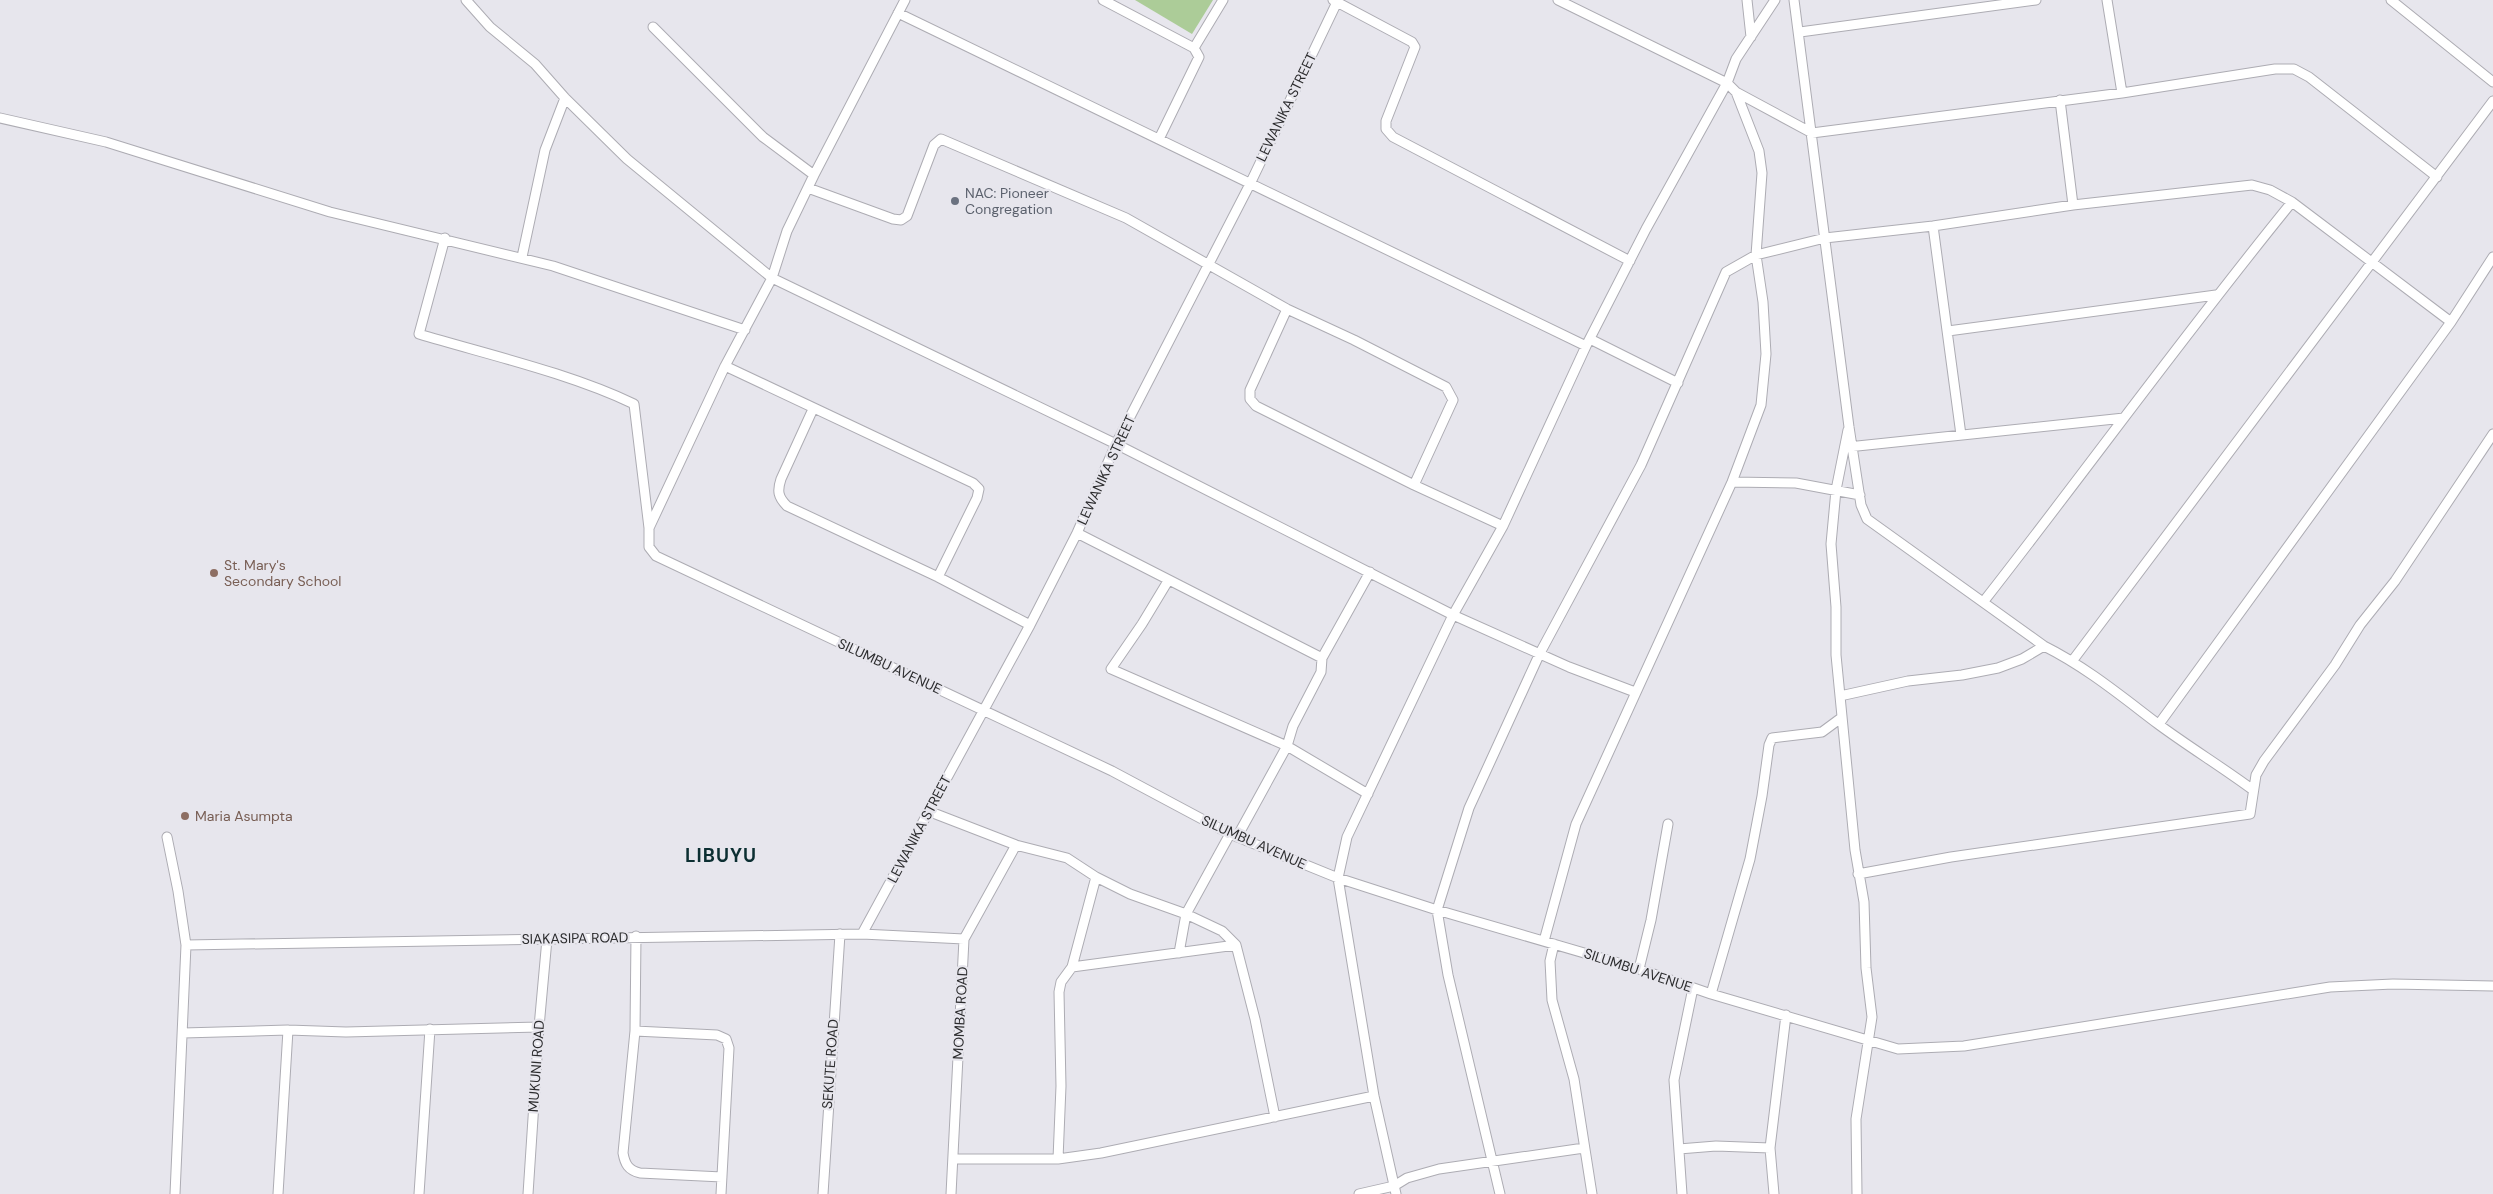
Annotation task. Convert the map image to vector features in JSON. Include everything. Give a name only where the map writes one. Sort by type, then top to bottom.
[{"type":"street","points":[[466,0],[490,27],[535,64],[565,98],[627,159],[772,278],[1116,444],[1453,615],[1540,654],[1635,692]]},
{"type":"street","points":[[649,528],[725,366],[772,278],[787,232],[814,175],[905,0]]},
{"type":"street","points":[[1104,0],[1194,48],[1199,57],[1159,140]]},
{"type":"street","points":[[1194,48],[1222,0]]},
{"type":"street","points":[[1558,0],[1727,84],[1736,92],[1812,132],[2122,93],[2275,69],[2294,69],[2309,77],[2437,177]]},
{"type":"street","points":[[1747,0],[1751,37]]},
{"type":"street","points":[[1395,1190],[1374,1096],[1338,878],[1347,837],[1453,615],[1503,526],[1588,342],[1727,84],[1736,59],[1775,0]]},
{"type":"street","points":[[1794,0],[1800,32],[1849,427],[1849,447],[1867,519],[1877,528],[1984,601],[2044,646],[2073,660],[2159,724],[2253,790]]},
{"type":"street","points":[[1800,32],[2036,0]]},
{"type":"street","points":[[2107,0],[2122,93]]},
{"type":"street","points":[[2391,0],[2493,82]]},
{"type":"street","points":[[1336,1],[1412,42],[1415,47],[1386,121],[1386,129],[1393,137],[1630,261]]},
{"type":"street","name":"LEWANIKA STREET","points":[[862,934],[1030,625],[1077,533],[1116,444],[1250,184],[1336,1]]},
{"type":"street","points":[[898,13],[1250,184],[1678,383]]},
{"type":"street","points":[[652,27],[763,137],[814,175]]},
{"type":"street","points":[[1544,941],[1576,824],[1732,482],[1761,405],[1765,379],[1763,302],[1756,255],[1762,173],[1759,151],[1736,92]]},
{"type":"street","points":[[522,257],[545,150],[565,98]]},
{"type":"street","points":[[2060,100],[2073,205]]},
{"type":"street","points":[[2073,660],[2493,101]]},
{"type":"street","points":[[0,118],[106,142],[330,212],[522,257],[616,286],[745,330]]},
{"type":"street","points":[[808,188],[901,220],[907,216],[934,145],[941,139],[1126,218],[1287,309],[1354,340],[1446,387],[1451,392],[1453,400],[1414,485]]},
{"type":"street","points":[[1500,1194],[1448,975],[1437,910],[1469,808],[1540,654],[1613,520],[1678,383],[1726,272],[1756,255],[1825,238],[1933,226],[2073,205],[2252,185],[2270,190],[2292,202],[2451,322]]},
{"type":"street","points":[[1984,601],[2088,467],[2216,295],[2292,202]]},
{"type":"street","points":[[1933,226],[1961,435]]},
{"type":"street","points":[[445,238],[419,334],[506,359],[615,395],[634,404],[649,528]]},
{"type":"street","points":[[2159,724],[2451,322],[2493,257]]},
{"type":"street","points":[[1948,331],[2216,295]]},
{"type":"street","points":[[1287,309],[1250,390],[1250,399],[1256,406],[1414,485],[1503,526]]},
{"type":"street","points":[[725,366],[973,483],[979,489],[977,498],[938,577]]},
{"type":"street","points":[[813,409],[778,488],[779,498],[786,506],[938,577],[1030,625]]},
{"type":"street","points":[[1849,447],[2124,418]]},
{"type":"street","points":[[1858,874],[1951,856],[2250,814],[2256,774],[2264,761],[2335,665],[2360,625],[2395,581],[2493,434]]},
{"type":"street","points":[[1849,447],[1836,490],[1831,544],[1836,593],[1836,655],[1858,874],[1864,902],[1866,968],[1872,1017],[1856,1119],[1857,1194]]},
{"type":"street","points":[[1732,482],[1796,483],[1860,495]]},
{"type":"street","name":"SILUMBU AVENUE","points":[[649,528],[648,547],[656,556],[1112,771],[1234,836],[1338,878],[1437,910],[1639,969],[1711,994],[1898,1049],[1964,1046],[2330,986],[2393,984],[2493,986]]},
{"type":"street","points":[[1077,533],[1322,658]]},
{"type":"street","points":[[1179,953],[1186,914],[1288,746],[1293,726],[1321,672],[1322,658],[1370,572]]},
{"type":"street","points":[[1168,581],[1142,624],[1111,669],[1288,746],[1368,794]]},
{"type":"street","points":[[1840,696],[1908,680],[1962,675],[1998,668],[2044,646]]},
{"type":"street","points":[[1711,994],[1750,859],[1762,796],[1768,745],[1772,738],[1822,732],[1842,718]]},
{"type":"street","points":[[928,811],[1016,845],[1067,858],[1096,877],[1130,894],[1186,914],[1222,931],[1236,945],[1255,1019],[1275,1117]]},
{"type":"street","points":[[1639,969],[1651,920],[1668,824]]},
{"type":"street","points":[[167,837],[186,945],[175,1194]]},
{"type":"street","name":"MOMBA ROAD","points":[[952,1194],[964,939],[1016,845]]},
{"type":"street","points":[[1058,1159],[1061,1086],[1059,992],[1061,982],[1072,966],[1096,877]]},
{"type":"street","name":"SIAKASIPA ROAD","points":[[186,945],[840,934],[964,939]]},
{"type":"street","name":"SEKUTE ROAD","points":[[823,1194],[840,934]]},
{"type":"street","points":[[636,936],[635,1031],[623,1153],[625,1164],[632,1171],[640,1173],[722,1176]]},
{"type":"street","name":"MUKUNI ROAD","points":[[528,1194],[547,939]]},
{"type":"street","points":[[1554,944],[1550,961],[1552,1000],[1574,1079],[1592,1194]]},
{"type":"street","points":[[1072,966],[1236,945]]},
{"type":"street","points":[[1682,1194],[1674,1080],[1693,988]]},
{"type":"street","points":[[1774,1194],[1770,1148],[1786,1015]]},
{"type":"street","points":[[183,1033],[288,1030],[346,1032],[539,1027]]},
{"type":"street","points":[[419,1194],[430,1029]]},
{"type":"street","points":[[278,1194],[288,1030]]},
{"type":"street","points":[[635,1031],[717,1035],[726,1039],[729,1048],[721,1194]]},
{"type":"street","points":[[953,1159],[1058,1159],[1102,1153],[1374,1096]]},
{"type":"street","points":[[1679,1149],[1716,1146],[1770,1148]]},
{"type":"street","points":[[1360,1194],[1395,1190],[1408,1178],[1439,1168],[1584,1148]]},
{"type":"green space","points":[[1135,0],[1213,0],[1192,34]]},
{"type":"place","name":"NAC: Pioneer Congregation","points":[[955,201]]},
{"type":"place","name":"St. Mary's Secondary School","points":[[214,573]]},
{"type":"place","name":"Maria Asumpta","points":[[185,816]]},
{"type":"district","name":"LIBUYU","points":[[721,855]]}]
